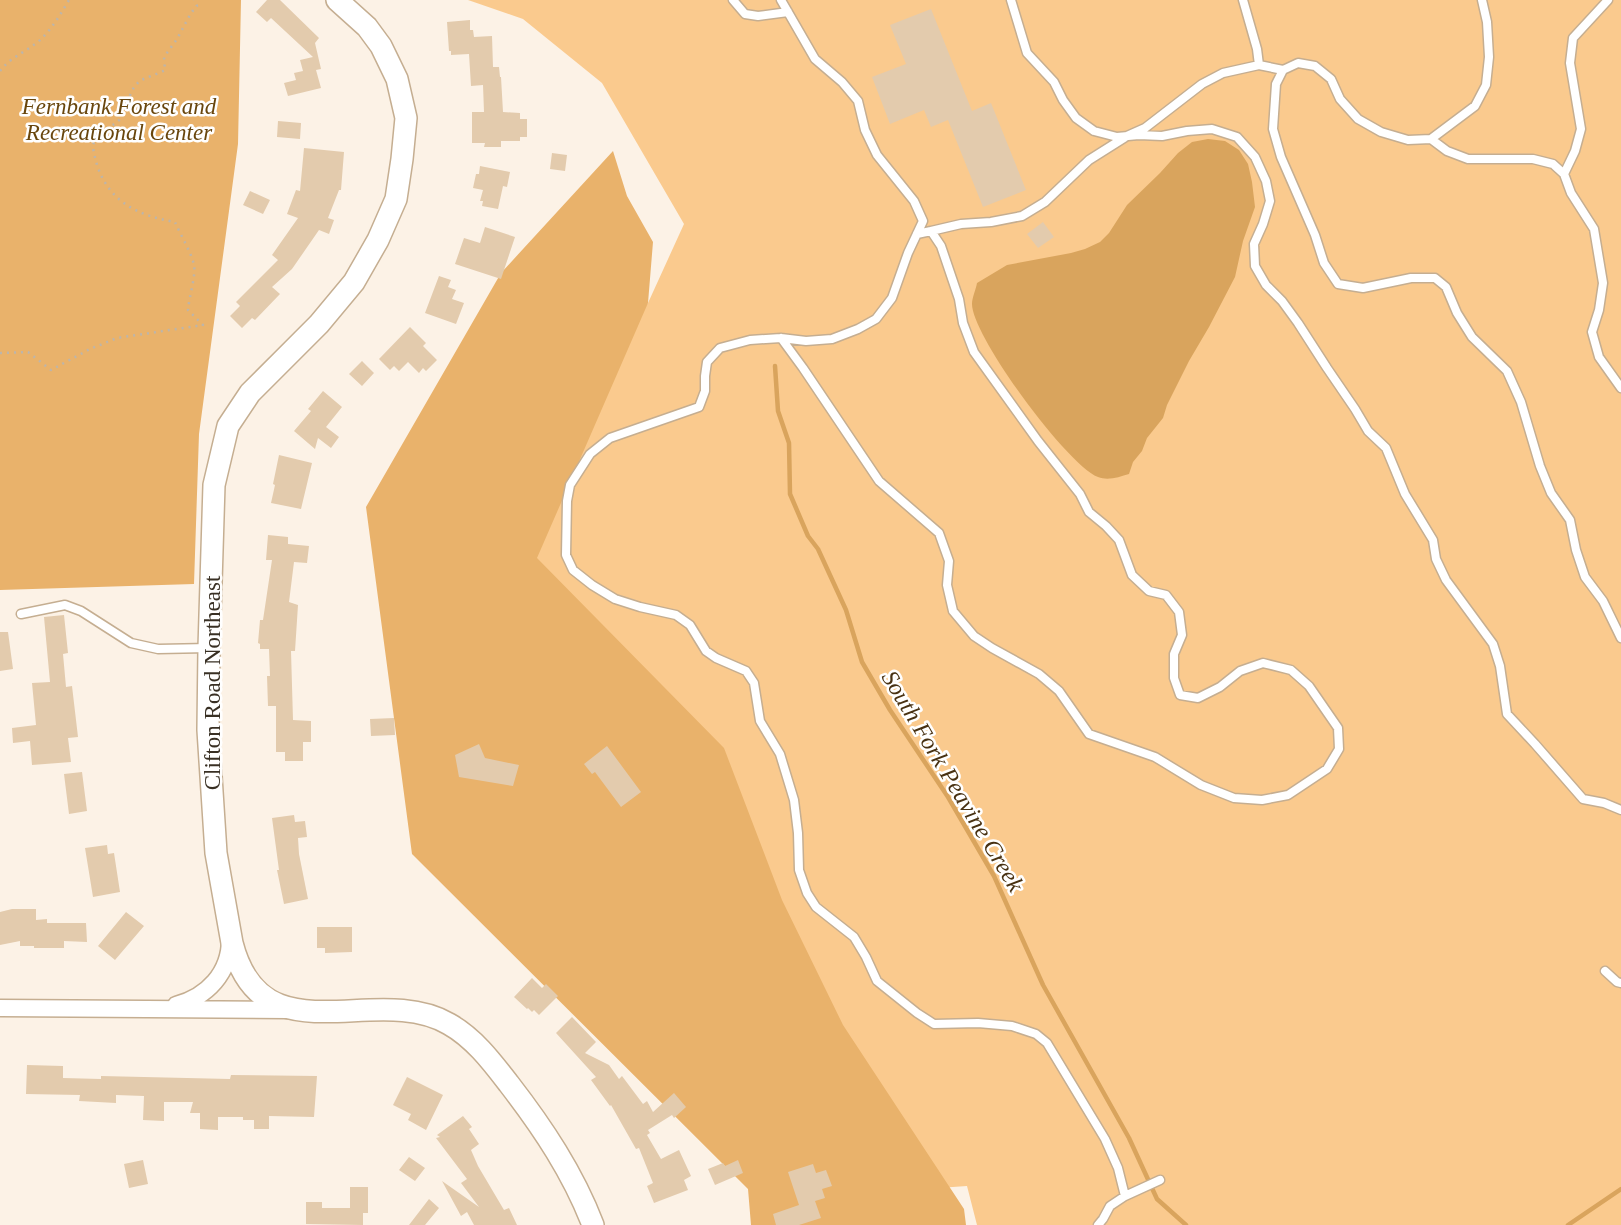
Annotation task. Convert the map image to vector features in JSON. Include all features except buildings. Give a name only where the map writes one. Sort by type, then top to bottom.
[{"type":"street","name":"Clifton Road Northeast","points":[[337,0],[367,27],[382,46],[397,79],[406,118],[396,199],[378,240],[354,282],[319,324],[250,393],[228,426],[214,485],[208,730],[216,853],[235,957],[256,992],[278,1005],[294,1010],[422,1013],[450,1024],[488,1057],[540,1125],[571,1175],[593,1225]]},
{"type":"street","points":[[156,1009],[188,1002],[204,993],[214,983],[228,959],[230,933]]},
{"type":"street","points":[[0,1008],[294,1010]]},
{"type":"lane","points":[[733,0],[745,14],[758,16],[788,12]]},
{"type":"lane","points":[[781,0],[815,60],[842,82],[858,101],[865,130],[877,156],[914,201],[922,221],[917,234],[892,298],[876,318],[858,329],[831,339],[751,340],[720,348],[707,362],[705,391],[699,407],[610,438],[590,454],[570,485],[566,555],[573,570],[592,585],[615,599],[676,615],[690,625],[706,651],[746,671],[754,683],[760,720],[780,754],[794,800],[799,870],[807,893],[816,907],[854,937],[877,981],[934,1024],[978,1023],[1012,1026],[1036,1034],[1047,1043],[1105,1139],[1118,1168],[1125,1196]]},
{"type":"lane","points":[[1011,0],[1027,52],[1054,82],[1076,118],[1094,131],[1117,137],[1162,136],[1212,129],[1237,137],[1255,157],[1266,181],[1270,201],[1254,244],[1255,266],[1266,285],[1298,323],[1368,432],[1386,448],[1405,494],[1433,540],[1436,559],[1446,580],[1493,644],[1500,666],[1507,714],[1583,799],[1621,810]]},
{"type":"lane","points":[[1243,0],[1259,65]]},
{"type":"lane","points":[[917,234],[961,224],[1022,216],[1045,202],[1089,160],[1154,122],[1202,84],[1223,73],[1259,65],[1283,70],[1298,63],[1315,66],[1331,79],[1340,99],[1358,119],[1381,132],[1399,137],[1431,139],[1475,106],[1486,85],[1489,57],[1487,22],[1482,0]]},
{"type":"lane","points":[[1564,174],[1575,151],[1581,129],[1570,62],[1573,38],[1608,0]]},
{"type":"lane","points":[[1283,70],[1276,84],[1273,129],[1281,157],[1315,234],[1324,263],[1338,284],[1363,288],[1411,278],[1435,278],[1446,287],[1457,313],[1472,337],[1507,371],[1521,402],[1540,467],[1551,493],[1570,520],[1584,577],[1603,601],[1621,638]]},
{"type":"lane","points":[[1431,139],[1447,151],[1468,159],[1533,159],[1553,164],[1564,174],[1594,229],[1603,283],[1592,332],[1599,357],[1621,388]]},
{"type":"lane","points":[[781,338],[879,481],[939,533],[949,561],[947,585],[953,611],[974,636],[1039,674],[1059,691],[1089,734],[1155,757],[1201,785],[1234,798],[1262,800],[1289,795],[1327,769],[1339,749],[1338,727],[1309,686],[1291,670],[1263,663],[1240,671],[1220,687],[1198,698],[1180,695],[1174,678],[1174,654],[1182,635],[1179,612],[1166,595],[1149,591],[1132,575],[1119,540],[1089,512],[1080,494],[974,352],[941,246],[931,231]]},
{"type":"lane","points":[[21,614],[65,605],[81,611],[131,643],[158,649],[209,648]]},
{"type":"lane","points":[[1605,971],[1621,983]]},
{"type":"lane","points":[[1098,1225],[1110,1206],[1160,1180]]},
{"type":"path","points":[[0,71],[5,64],[43,37],[69,0]]},
{"type":"path","points":[[0,353],[28,352],[51,370],[117,338],[203,325],[188,310],[194,263],[175,222],[142,215],[110,191],[98,169],[93,149],[96,136],[120,119],[133,90],[141,80],[154,77],[165,70],[164,57],[197,6],[194,0]]},
{"type":"shaded area","points":[[468,0],[1621,0],[1621,1225],[977,1225],[967,1186],[881,1192],[427,615],[648,303],[684,224],[602,83],[523,19]]},
{"type":"shaded area","points":[[1208,139],[1225,141],[1239,150],[1248,164],[1252,182],[1255,207],[1243,241],[1235,277],[1189,361],[1163,418],[1147,438],[1129,474],[1110,479],[1098,477],[1065,449],[1045,425],[1023,398],[987,343],[972,304],[977,283],[1007,265],[1071,253],[1100,242],[1127,205],[1178,153],[1192,142]]},
{"type":"green space","name":"Fernbank Forest and Recreational Center","points":[[0,0],[241,0],[238,144],[199,434],[194,584],[0,590]]},
{"type":"green space","points":[[613,151],[627,196],[653,242],[648,303],[537,558],[724,748],[782,900],[843,1025],[964,1209],[966,1225],[751,1225],[748,1189],[412,854],[366,507],[501,273]]},
{"type":"waterway","name":"South Fork Peavine Creek","points":[[775,366],[778,411],[789,443],[790,494],[846,610],[862,662],[890,710],[948,797],[994,876],[1043,985],[1129,1138],[1157,1199],[1186,1225]]},
{"type":"waterway","points":[[1568,1225],[1621,1189]]}]
